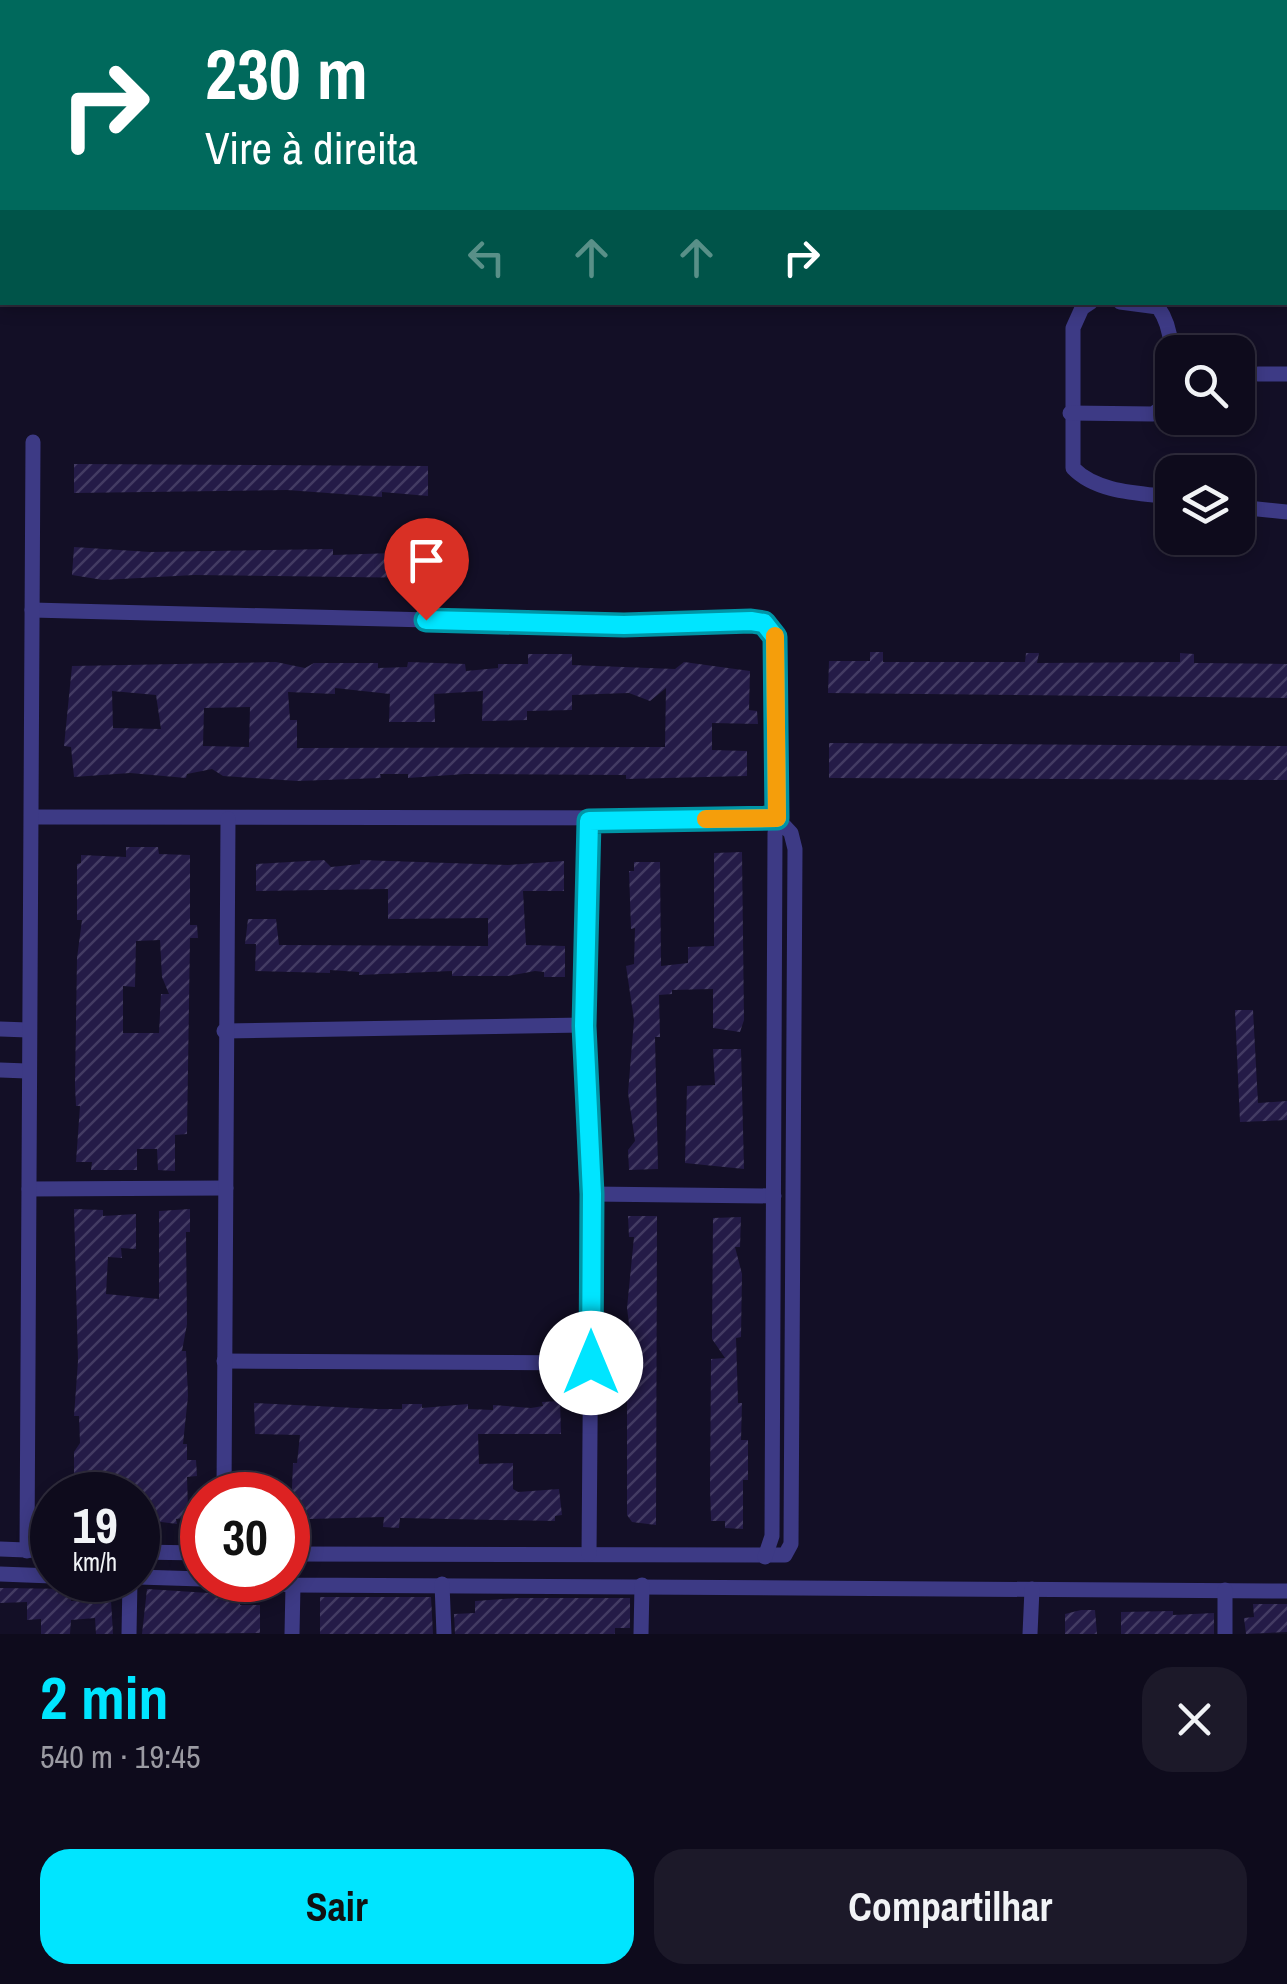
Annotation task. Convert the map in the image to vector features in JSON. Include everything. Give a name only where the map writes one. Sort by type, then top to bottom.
[{"type":"street","points":[[1086,305],[1072,328],[1073,468],[1082,478],[1112,488],[1155,494]]},
{"type":"street","points":[[1070,413],[1153,414],[1168,404],[1172,343],[1166,318],[1158,307],[1143,305]]},
{"type":"street","points":[[1258,374],[1287,374]]},
{"type":"street","points":[[0,1549],[27,1551],[33,442]]},
{"type":"street","points":[[1255,509],[1287,512]]},
{"type":"street","points":[[32,610],[624,625],[764,623],[775,637],[779,821],[775,833],[772,1536],[764,1558]]},
{"type":"street","points":[[32,817],[779,821],[791,834],[795,849],[792,1544],[786,1555],[764,1558],[310,1554]]},
{"type":"street","points":[[224,1472],[228,820]]},
{"type":"street","points":[[589,821],[584,1026],[592,1194],[589,1554]]},
{"type":"street","points":[[224,1031],[584,1026]]},
{"type":"street","points":[[0,1028],[28,1030]]},
{"type":"street","points":[[0,1070],[27,1071]]},
{"type":"street","points":[[29,1190],[226,1188]]},
{"type":"street","points":[[592,1194],[774,1196]]},
{"type":"street","points":[[224,1361],[591,1363]]},
{"type":"street","points":[[0,1574],[30,1575]]},
{"type":"street","points":[[310,1584],[1287,1591]]},
{"type":"street","points":[[442,1584],[444,1634]]},
{"type":"street","points":[[641,1634],[642,1584]]},
{"type":"street","points":[[1030,1634],[1032,1589]]},
{"type":"street","points":[[1225,1590],[1225,1634]]},
{"type":"street","points":[[129,1634],[130,1602]]},
{"type":"street","points":[[292,1634],[293,1602]]},
{"type":"building","points":[[74,464],[428,466],[428,496],[287,490],[74,493]]},
{"type":"building","points":[[74,547],[150,552],[333,549],[333,555],[424,552],[425,578],[194,575],[103,580],[72,575]]},
{"type":"building","points":[[870,652],[883,652],[883,662],[1025,662],[1026,653],[1039,653],[1037,663],[1180,662],[1180,653],[1194,654],[1194,663],[1287,664],[1287,698],[828,693],[829,661],[870,661]]},
{"type":"building","points":[[528,654],[572,654],[572,665],[675,669],[684,662],[750,671],[749,710],[757,711],[758,724],[712,723],[712,750],[747,751],[747,776],[626,779],[626,775],[465,774],[408,778],[408,774],[380,774],[381,778],[297,781],[223,776],[212,769],[187,774],[186,778],[130,773],[74,777],[71,747],[64,746],[72,666],[276,662],[305,668],[314,663],[378,663],[378,668],[407,667],[408,662],[465,664],[466,671],[498,668],[498,664],[528,664]],"holes":[[[335,688],[390,694],[389,722],[435,722],[434,694],[483,691],[482,721],[527,720],[527,711],[572,710],[572,695],[629,693],[650,701],[666,688],[665,747],[297,748],[297,720],[290,720],[288,692],[335,694]],[[112,691],[156,695],[161,729],[113,728]],[[250,707],[249,747],[203,746],[204,708]]]},
{"type":"building","points":[[829,743],[1287,746],[1287,780],[829,778]]},
{"type":"building","points":[[126,847],[158,847],[159,854],[190,855],[190,925],[197,925],[198,938],[190,938],[187,1134],[175,1135],[175,1171],[158,1170],[157,1149],[137,1149],[137,1170],[91,1170],[92,1162],[76,1162],[80,1106],[76,1106],[75,1085],[77,958],[82,920],[77,920],[77,864],[81,863],[81,855],[126,857]],"holes":[[[160,940],[162,977],[169,994],[161,994],[159,1033],[123,1033],[123,986],[135,987],[136,941]]]},
{"type":"building","points":[[742,852],[744,1020],[740,1032],[713,1028],[713,989],[672,990],[672,994],[659,995],[660,1037],[655,1037],[658,1169],[629,1170],[628,1150],[635,1141],[628,1093],[634,1020],[626,966],[634,964],[635,928],[631,929],[629,871],[634,871],[634,862],[660,862],[661,966],[688,963],[688,947],[714,946],[714,853]]},
{"type":"building","points":[[324,860],[331,867],[360,864],[360,860],[508,865],[564,861],[564,891],[523,891],[526,945],[565,946],[565,977],[544,977],[544,972],[535,971],[508,976],[452,976],[452,971],[359,975],[330,970],[255,971],[256,944],[245,944],[248,919],[276,919],[279,945],[488,946],[488,918],[388,919],[388,889],[256,891],[256,864]]},
{"type":"building","points":[[1235,1010],[1253,1010],[1258,1103],[1287,1101],[1287,1120],[1240,1122]]},
{"type":"building","points":[[713,1049],[741,1049],[744,1169],[685,1163],[687,1086],[715,1085]]},
{"type":"building","points":[[74,1209],[103,1210],[103,1216],[136,1214],[136,1249],[121,1248],[122,1258],[108,1257],[106,1294],[159,1299],[159,1211],[190,1209],[190,1232],[186,1232],[187,1324],[182,1351],[186,1351],[188,1396],[183,1444],[187,1444],[187,1460],[196,1460],[197,1472],[180,1472],[177,1524],[160,1522],[160,1472],[74,1472],[74,1452],[80,1443],[79,1416],[74,1416],[78,1361]]},
{"type":"building","points":[[628,1216],[657,1216],[656,1525],[632,1522],[627,1515],[627,1366],[632,1366],[633,1357],[627,1308],[634,1237],[629,1237]]},
{"type":"building","points":[[741,1217],[740,1247],[735,1247],[742,1274],[741,1337],[736,1338],[738,1403],[742,1403],[741,1440],[748,1440],[743,1529],[725,1528],[725,1521],[711,1521],[710,1488],[711,1359],[725,1358],[712,1339],[713,1218]]},
{"type":"building","points":[[560,1401],[561,1434],[478,1434],[479,1464],[513,1463],[513,1489],[518,1492],[559,1489],[562,1515],[555,1516],[555,1521],[400,1518],[399,1528],[383,1527],[384,1517],[310,1519],[310,1472],[293,1472],[300,1435],[255,1434],[254,1403],[377,1409],[402,1409],[402,1404],[422,1404],[422,1408],[468,1404],[468,1409],[493,1410],[493,1405],[531,1408],[543,1406],[542,1402]]},
{"type":"building","points":[[0,1588],[30,1588],[30,1602],[111,1602],[113,1634],[96,1634],[95,1618],[71,1620],[70,1634],[41,1634],[41,1619],[27,1620],[27,1602],[0,1603]]},
{"type":"building","points":[[160,1590],[180,1591],[180,1602],[260,1605],[260,1633],[142,1634],[146,1602],[160,1602]]},
{"type":"building","points":[[320,1597],[431,1597],[433,1634],[320,1634]]},
{"type":"building","points":[[630,1598],[630,1628],[615,1628],[615,1634],[455,1634],[454,1614],[475,1613],[475,1601]]},
{"type":"building","points":[[1253,1604],[1287,1604],[1287,1632],[1246,1634],[1244,1618],[1254,1617]]},
{"type":"building","points":[[1095,1610],[1097,1634],[1065,1634],[1065,1614]]},
{"type":"building","points":[[1173,1611],[1173,1615],[1214,1613],[1214,1634],[1121,1634],[1121,1612]]},
{"type":"slow traffic","points":[[706,819],[777,818],[775,636]]},
{"type":"route","points":[[426,620],[624,625],[751,621],[764,623],[775,637],[777,818],[589,821],[584,1026],[592,1194],[591,1363]]}]
